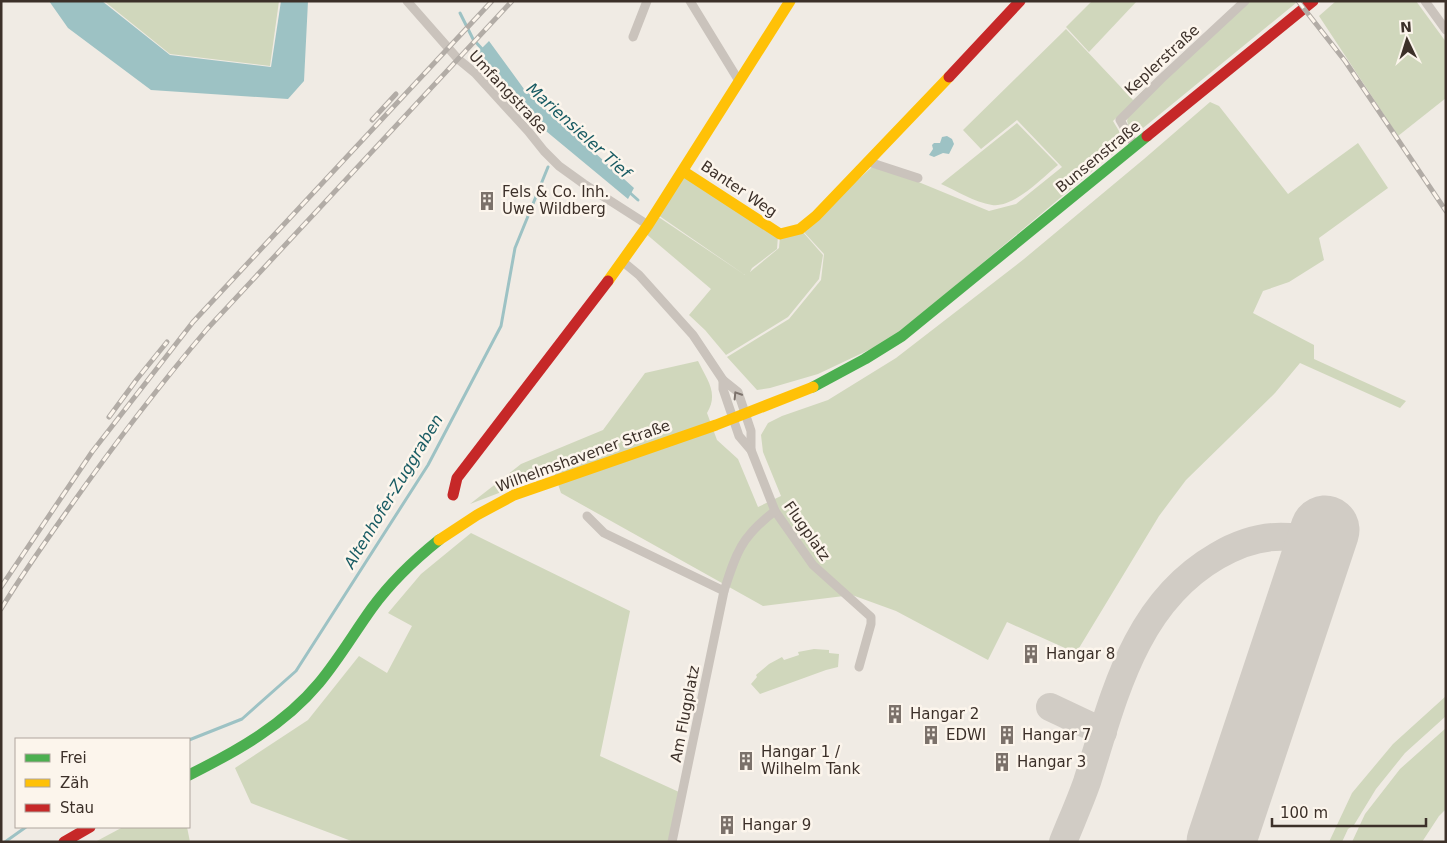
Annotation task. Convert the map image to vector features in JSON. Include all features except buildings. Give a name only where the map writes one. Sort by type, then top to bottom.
[{"type":"street","name":"Umfangstraße","points":[[407,1],[458,59],[475,73],[559,166],[648,225]]},
{"type":"street","points":[[633,37],[647,1]]},
{"type":"street","points":[[690,1],[739,81]]},
{"type":"street","points":[[453,495],[457,478],[648,225],[790,1]]},
{"type":"street","name":"Banter Weg","points":[[684,171],[780,234],[800,229],[816,216],[1020,1]]},
{"type":"street","name":"Keplerstraße","points":[[1135,146],[1120,120],[1245,1]]},
{"type":"street","name":"Bunsenstraße","points":[[902,336],[1313,1]]},
{"type":"street","points":[[1425,1],[1446,30]]},
{"type":"street","points":[[868,162],[918,178]]},
{"type":"street","points":[[622,261],[639,275],[693,335],[723,380],[738,392],[746,413]]},
{"type":"street","name":"Wilhelmshavener Straße","points":[[190,775],[224,758],[261,735],[308,696],[329,671],[396,578],[433,544],[485,509],[514,495],[803,392],[828,380],[902,336]]},
{"type":"street","points":[[723,380],[733,418]]},
{"type":"street","name":"Flugplatz","points":[[746,413],[752,438],[751,450]]},
{"type":"street","name":"Flugplatz","points":[[733,418],[739,436],[751,450],[774,511],[812,566],[870,617],[871,624],[859,666]]},
{"type":"street","name":"Am Flugplatz","points":[[672,842],[724,591],[736,555],[751,531],[774,511]]},
{"type":"street","points":[[587,516],[604,533],[724,591]]},
{"type":"street","points":[[64,842],[88,828]]},
{"type":"green space","points":[[104,1],[279,1],[270,66],[170,54]]},
{"type":"green space","points":[[1092,1],[1137,1],[1089,52],[1066,27]]},
{"type":"green space","points":[[1240,1],[1295,1],[1296,3],[1137,133],[1130,130],[1127,121],[1131,104],[1113,121],[1119,131],[1122,146],[892,339],[818,374],[757,390],[727,357],[789,319],[821,280],[824,254],[802,230],[872,167],[916,181],[989,211],[1016,204],[1062,167],[1017,120],[981,149],[963,130],[1066,29],[1133,100]]},
{"type":"green space","points":[[1336,1],[1416,1],[1446,42],[1446,98],[1398,136],[1319,16]]},
{"type":"green space","points":[[1210,102],[1219,106],[1288,194],[1358,143],[1388,188],[1319,238],[1324,260],[1289,282],[1263,291],[1253,313],[1314,345],[1314,359],[1406,401],[1400,408],[1300,363],[1275,393],[1186,480],[1159,516],[1076,653],[1007,622],[988,660],[896,611],[852,595],[763,606],[561,493],[554,472],[470,504],[521,464],[603,430],[645,373],[698,361],[712,393],[707,413],[717,440],[738,459],[758,507],[781,496],[763,452],[761,435],[768,423],[782,416],[828,400],[896,358],[1024,259]]},
{"type":"green space","points":[[1017,123],[1058,165],[1036,184],[1009,202],[992,205],[972,199],[941,184]]},
{"type":"green space","points":[[685,175],[778,236],[777,249],[752,268],[750,272],[779,248],[780,236],[802,231],[823,255],[819,279],[788,317],[726,355],[705,330],[689,315],[711,289],[645,233],[657,216],[745,275],[658,215]]},
{"type":"green space","points":[[471,533],[630,611],[600,756],[679,792],[668,842],[354,842],[251,803],[235,768],[308,720],[359,656],[387,673],[412,626],[388,613],[421,574]]},
{"type":"green space","points":[[814,649],[829,650],[829,653],[839,654],[838,667],[760,694],[751,684],[757,677],[756,675],[769,664],[782,657],[784,660],[799,655],[798,652]]},
{"type":"green space","points":[[1446,696],[1446,716],[1405,753],[1376,789],[1354,825],[1348,829],[1342,842],[1329,842],[1352,793],[1393,744]]},
{"type":"green space","points":[[1446,728],[1446,809],[1439,816],[1422,842],[1352,842],[1365,814],[1400,769]]},
{"type":"green space","points":[[121,828],[187,828],[190,842],[95,842]]},
{"type":"water","points":[[49,1],[102,1],[170,55],[271,67],[281,1],[308,1],[304,81],[288,99],[151,90],[68,28]]},
{"type":"water","points":[[489,41],[524,89],[634,188],[628,199],[529,117],[475,55]]},
{"type":"water","points":[[947,136],[952,139],[954,144],[949,154],[943,153],[934,157],[929,155],[933,149],[932,145],[940,143],[942,137]]},
{"type":"waterway","name":"Mariensieler Tief","points":[[460,13],[473,39],[483,50]]},
{"type":"waterway","name":"Altenhofer-Zuggraben","points":[[190,740],[242,719],[296,671],[428,465],[501,326],[515,248],[548,167]]},
{"type":"waterway","name":"Mariensieler Tief","points":[[629,192],[638,200]]},
{"type":"waterway","name":"Altenhofer-Zuggraben","points":[[5,842],[25,828]]},
{"type":"taxiway","points":[[1063,842],[1084,790],[1118,686],[1131,655],[1147,626],[1165,600],[1189,576],[1217,556],[1234,547],[1270,537],[1289,537],[1300,541],[1309,554],[1310,571]]},
{"type":"taxiway","points":[[1050,707],[1103,732]]},
{"type":"runway","points":[[1221,842],[1325,530]]},
{"type":"railway","points":[[1,587],[92,452],[193,322],[492,1]]},
{"type":"railway","points":[[1,609],[32,561],[99,466],[152,396],[208,328],[512,1]]},
{"type":"railway","points":[[1298,1],[1345,61],[1446,211]]},
{"type":"railway","points":[[372,120],[396,94]]},
{"type":"railway","points":[[109,417],[167,342]]},
{"type":"traffic: fast","points":[[813,387],[865,359],[902,336],[1147,136]]},
{"type":"traffic: fast","points":[[190,774],[259,736],[291,712],[319,683],[387,589],[412,563],[439,540]]},
{"type":"traffic: slow","points":[[608,281],[648,225],[790,1]]},
{"type":"traffic: slow","points":[[683,171],[780,234],[800,229],[816,216],[949,77]]},
{"type":"traffic: slow","points":[[439,540],[477,515],[514,495],[716,425],[813,387]]},
{"type":"traffic: jam","points":[[949,77],[1020,1]]},
{"type":"traffic: jam","points":[[1147,136],[1313,1]]},
{"type":"traffic: jam","points":[[453,495],[457,478],[608,281]]},
{"type":"traffic: jam","points":[[64,842],[88,828]]},
{"type":"place","name":"Fels & Co. Inh. Uwe Wildberg","points":[[487,201]]},
{"type":"place","name":"Hangar 8","points":[[1031,654]]},
{"type":"place","name":"Hangar 2","points":[[895,714]]},
{"type":"place","name":"EDWI","points":[[931,735]]},
{"type":"place","name":"Hangar 7","points":[[1007,735]]},
{"type":"place","name":"Hangar 1 / Wilhelm Tank","points":[[746,761]]},
{"type":"place","name":"Hangar 3","points":[[1002,762]]},
{"type":"place","name":"Hangar 9","points":[[727,825]]}]
